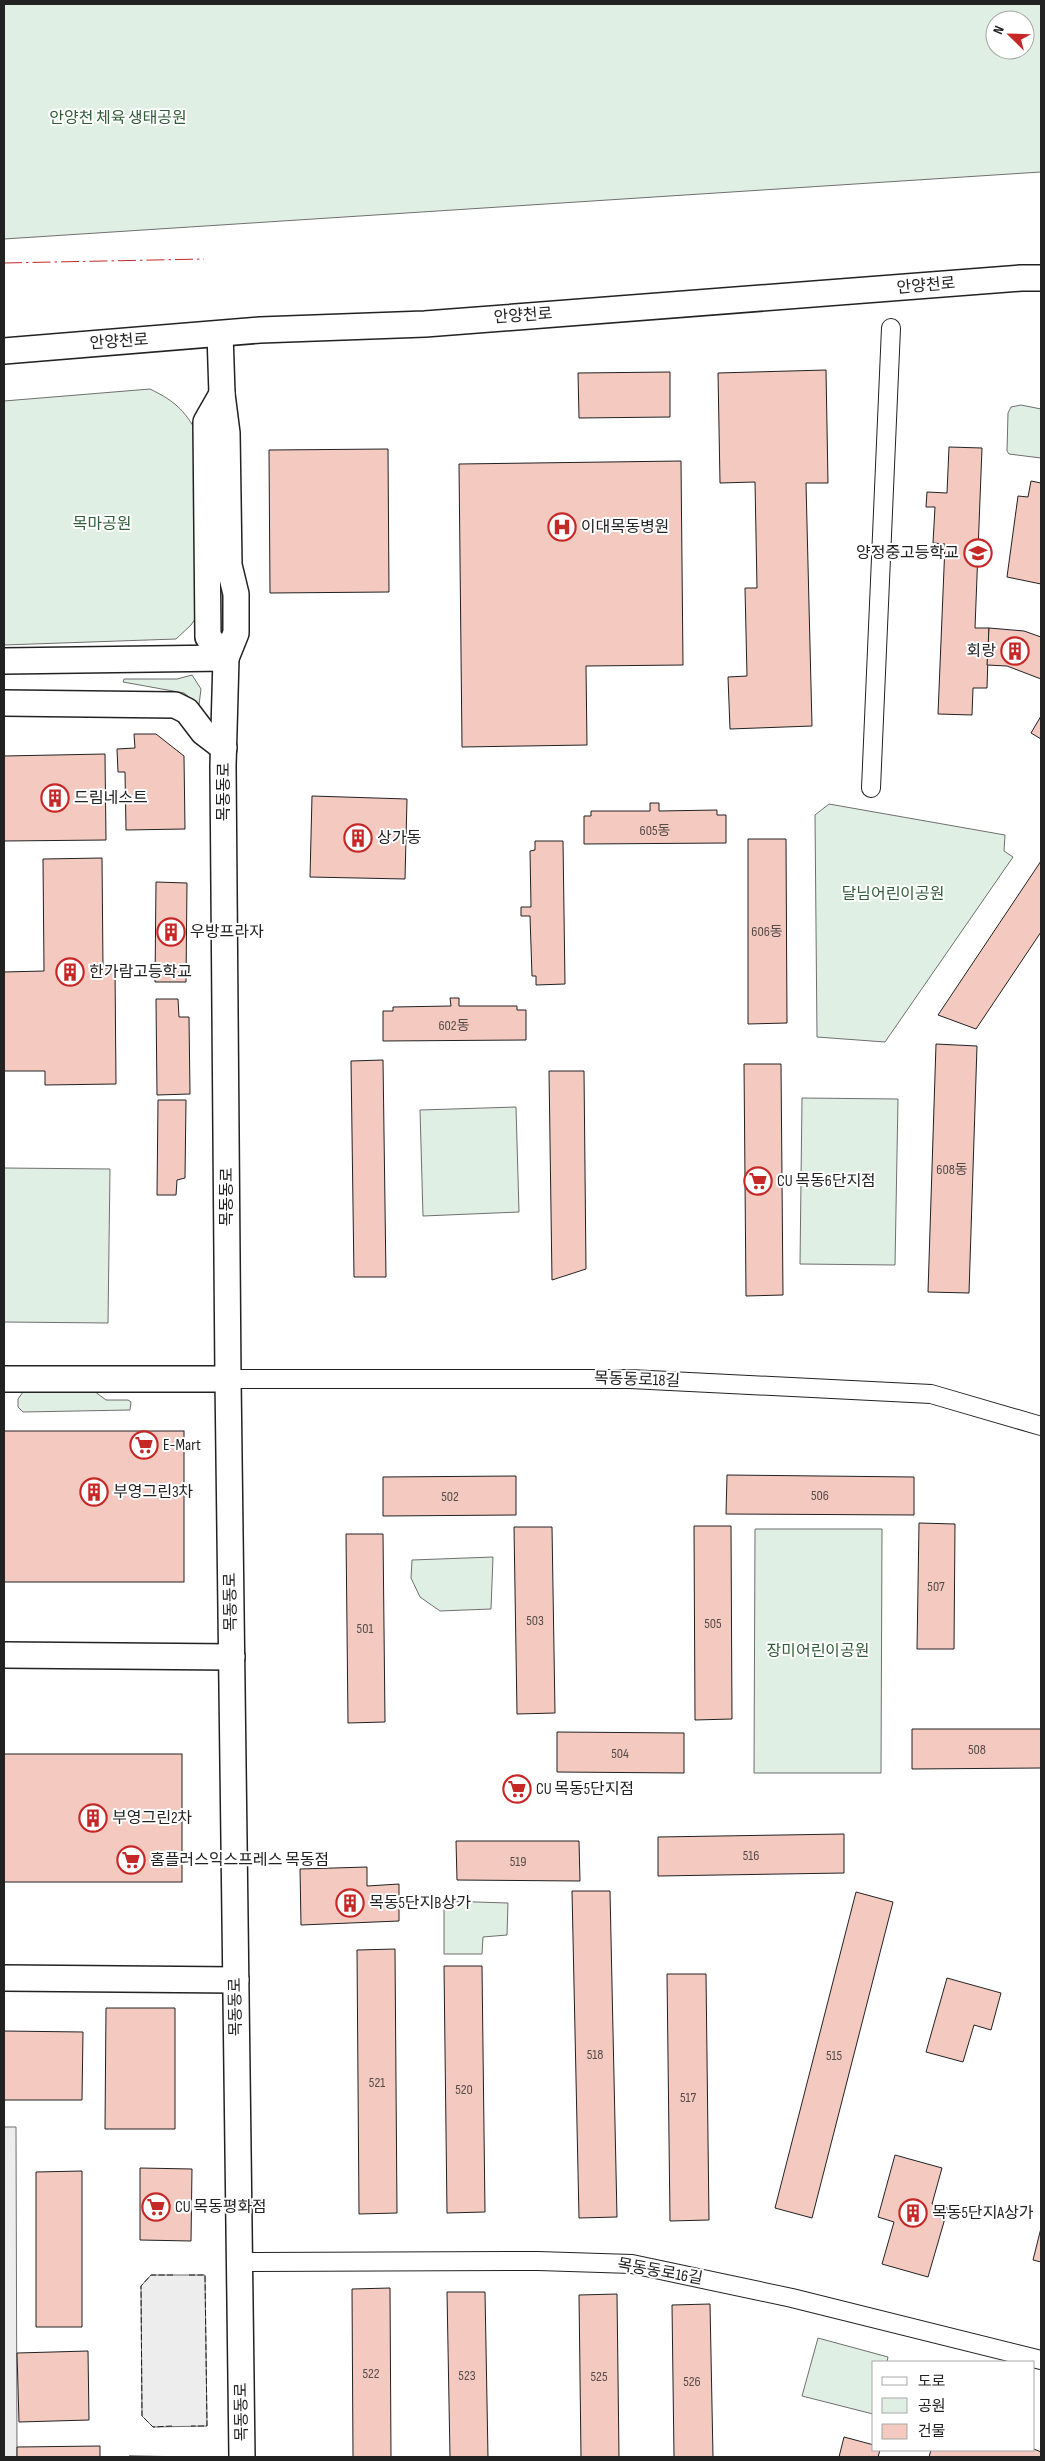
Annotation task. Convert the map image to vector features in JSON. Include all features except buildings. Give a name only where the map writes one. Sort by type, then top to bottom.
[{"type":"main road","name":"안양천로","points":[[4,351],[260,330],[425,324],[1041,278]]},
{"type":"main road","name":"목동동로","points":[[220,334],[222,394],[227,433],[229,566],[236,594],[236,633],[226,658],[224,748],[228,1379],[242,2457]]},
{"type":"main road","points":[[4,661],[226,658]]},
{"type":"main road","name":"목동동로","points":[[4,703],[175,705],[187,711],[203,732],[224,748]]},
{"type":"main road","points":[[4,1379],[228,1379]]},
{"type":"main road","points":[[4,1655],[232,1657]]},
{"type":"main road","points":[[4,1978],[236,1980]]},
{"type":"street","points":[[871,788],[891,328]]},
{"type":"street","name":"목동동로18길","points":[[228,1379],[630,1379],[931,1394],[1041,1426]]},
{"type":"street","name":"목동동로16길","points":[[240,2262],[538,2261],[632,2264],[792,2298],[1041,2360]]},
{"type":"green space","name":"안양천 체육 생태공원","points":[[4,4],[1041,4],[1041,172],[4,239]]},
{"type":"green space","name":"목마공원","points":[[150,389],[174,403],[185,414],[200,438],[202,609],[191,625],[176,639],[4,645],[4,401]]},
{"type":"green space","points":[[1021,405],[1041,409],[1041,458],[1009,454],[1007,451],[1008,413],[1011,407]]},
{"type":"green space","points":[[192,675],[201,689],[199,705],[184,693],[123,682],[124,679],[177,679]]},
{"type":"green space","name":"달님어린이공원","points":[[829,804],[1005,835],[1004,851],[1013,857],[885,1042],[817,1037],[815,815]]},
{"type":"green space","points":[[802,1098],[898,1099],[895,1265],[800,1264]]},
{"type":"green space","points":[[516,1107],[519,1212],[423,1216],[420,1110]]},
{"type":"green space","points":[[4,1168],[110,1169],[108,1323],[4,1322]]},
{"type":"green space","points":[[94,1391],[106,1400],[128,1400],[131,1402],[130,1410],[23,1412],[18,1407],[18,1399],[23,1392]]},
{"type":"green space","name":"장미어린이공원","points":[[755,1529],[882,1529],[881,1773],[754,1773]]},
{"type":"green space","points":[[493,1557],[491,1609],[440,1611],[420,1597],[411,1578],[412,1560]]},
{"type":"green space","points":[[444,1901],[508,1903],[507,1935],[483,1937],[482,1954],[444,1954]]},
{"type":"green space","points":[[818,2338],[888,2357],[887,2361],[872,2361],[872,2414],[802,2396]]},
{"type":"shaded area","points":[[4,2127],[16,2127],[17,2457],[4,2457]]},
{"type":"shaded area","points":[[151,2275],[205,2275],[207,2426],[153,2427],[142,2416],[141,2286]]},
{"type":"fence","points":[[172,2426],[153,2427],[142,2416],[141,2286],[151,2275],[173,2275]]},
{"type":"fence","points":[[189,2275],[205,2275],[207,2426],[191,2426]]},
{"type":"power","points":[[4,263],[204,259]]},
{"type":"place","name":"이대목동병원","points":[[562,527]]},
{"type":"place","name":"양정중고등학교","points":[[978,553]]},
{"type":"place","name":"회랑","points":[[1015,651]]},
{"type":"place","name":"드림네스트","points":[[55,798]]},
{"type":"place","name":"상가동","points":[[358,838]]},
{"type":"place","name":"우방프라자","points":[[171,932]]},
{"type":"place","name":"한가람고등학교","points":[[70,972]]},
{"type":"place","name":"CU 목동6단지점","points":[[758,1181]]},
{"type":"place","name":"E-Mart","points":[[144,1445]]},
{"type":"place","name":"부영그린3차","points":[[94,1492]]},
{"type":"place","name":"CU 목동5단지점","points":[[517,1789]]},
{"type":"place","name":"부영그린2차","points":[[93,1818]]},
{"type":"place","name":"홈플러스익스프레스 목동점","points":[[131,1860]]},
{"type":"place","name":"목동5단지B상가","points":[[350,1903]]},
{"type":"place","name":"CU 목동평화점","points":[[156,2207]]},
{"type":"place","name":"목동5단지A상가","points":[[913,2213]]}]
